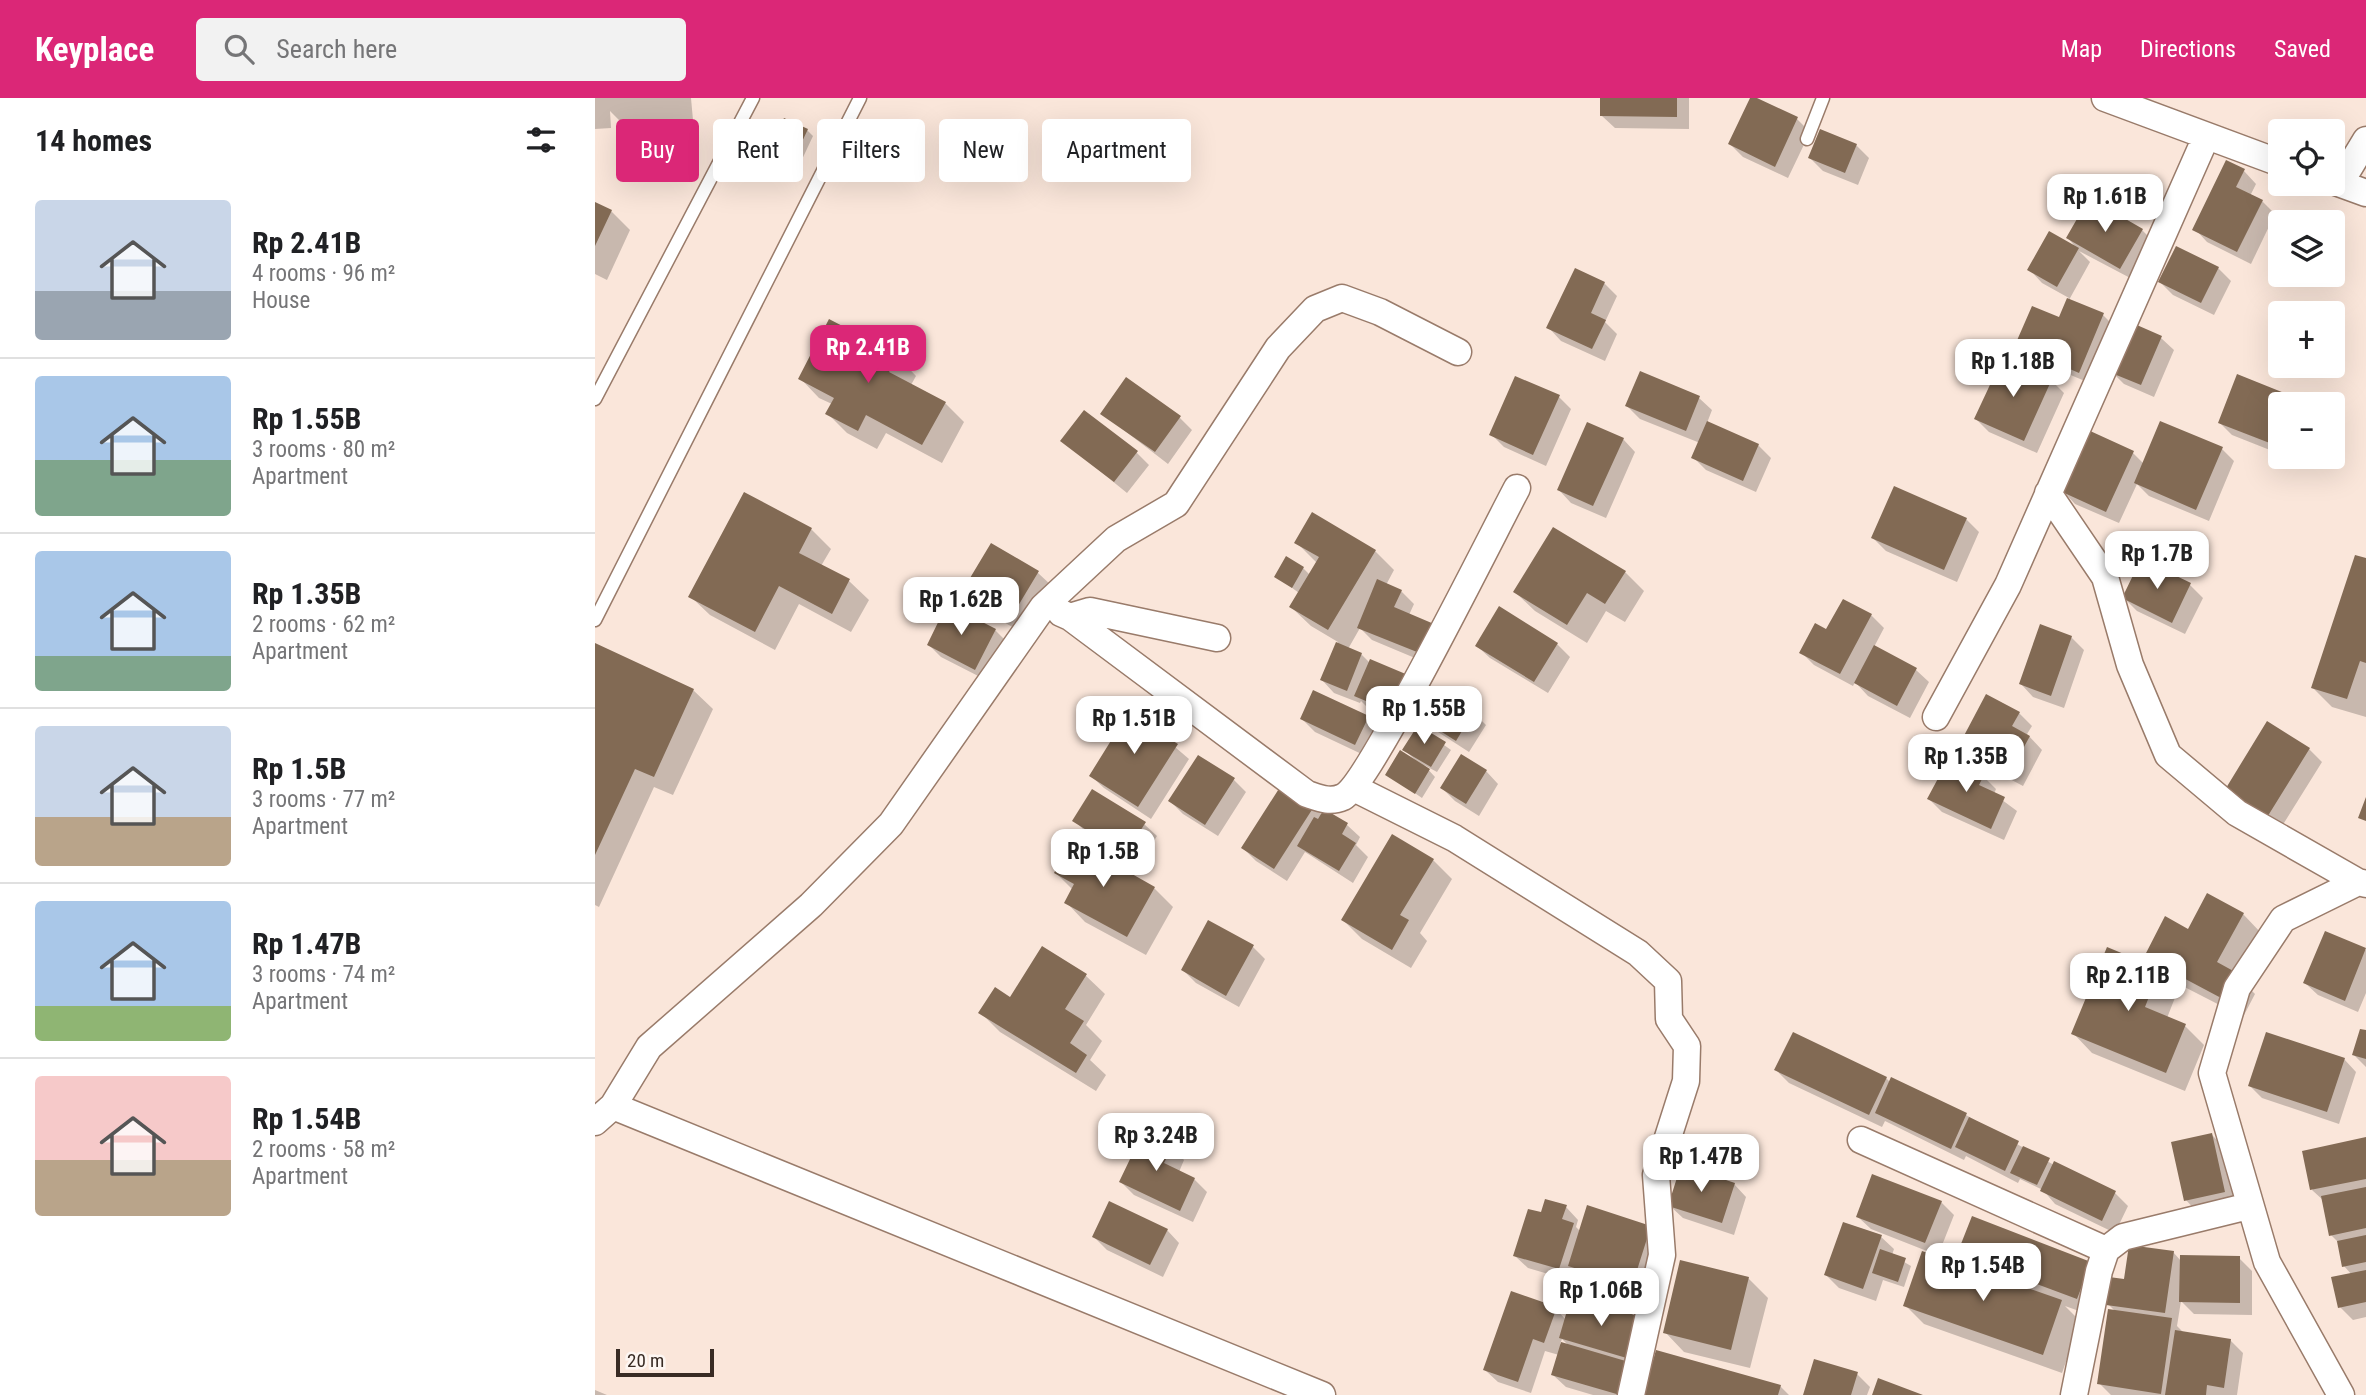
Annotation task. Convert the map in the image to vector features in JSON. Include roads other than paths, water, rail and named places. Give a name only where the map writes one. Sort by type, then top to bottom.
[{"type":"street","points":[[2105,98],[2268,159]]},
{"type":"street","points":[[1936,717],[1993,615],[2206,137]]},
{"type":"street","points":[[2345,169],[2366,140]]},
{"type":"street","points":[[2345,185],[2366,193]]},
{"type":"street","points":[[1322,1395],[604,1114],[649,1047],[811,905],[891,824],[1043,607],[1116,539],[1176,505],[1278,348],[1315,309],[1342,298],[1380,312],[1458,352]]},
{"type":"street","points":[[1043,607],[1070,617],[1307,794],[1328,801],[1343,797],[1354,788],[1517,488]]},
{"type":"street","points":[[2048,493],[2105,577],[2130,666],[2168,755],[2237,813],[2362,883]]},
{"type":"street","points":[[1070,617],[1090,611],[1217,638]]},
{"type":"street","points":[[1354,788],[1454,838],[1638,953],[1668,981],[1669,1019],[1687,1046],[1686,1081],[1656,1175],[1662,1255],[1631,1395]]},
{"type":"street","points":[[2341,1395],[2267,1262],[2212,1073],[2237,988],[2283,919],[2362,883]]},
{"type":"street","points":[[1861,1140],[2106,1250]]},
{"type":"street","points":[[2074,1395],[2099,1271],[2106,1250],[2123,1237],[2249,1206]]},
{"type":"lane","points":[[595,399],[753,98]]},
{"type":"lane","points":[[595,620],[860,98]]},
{"type":"lane","points":[[1807,139],[1823,98]]}]
